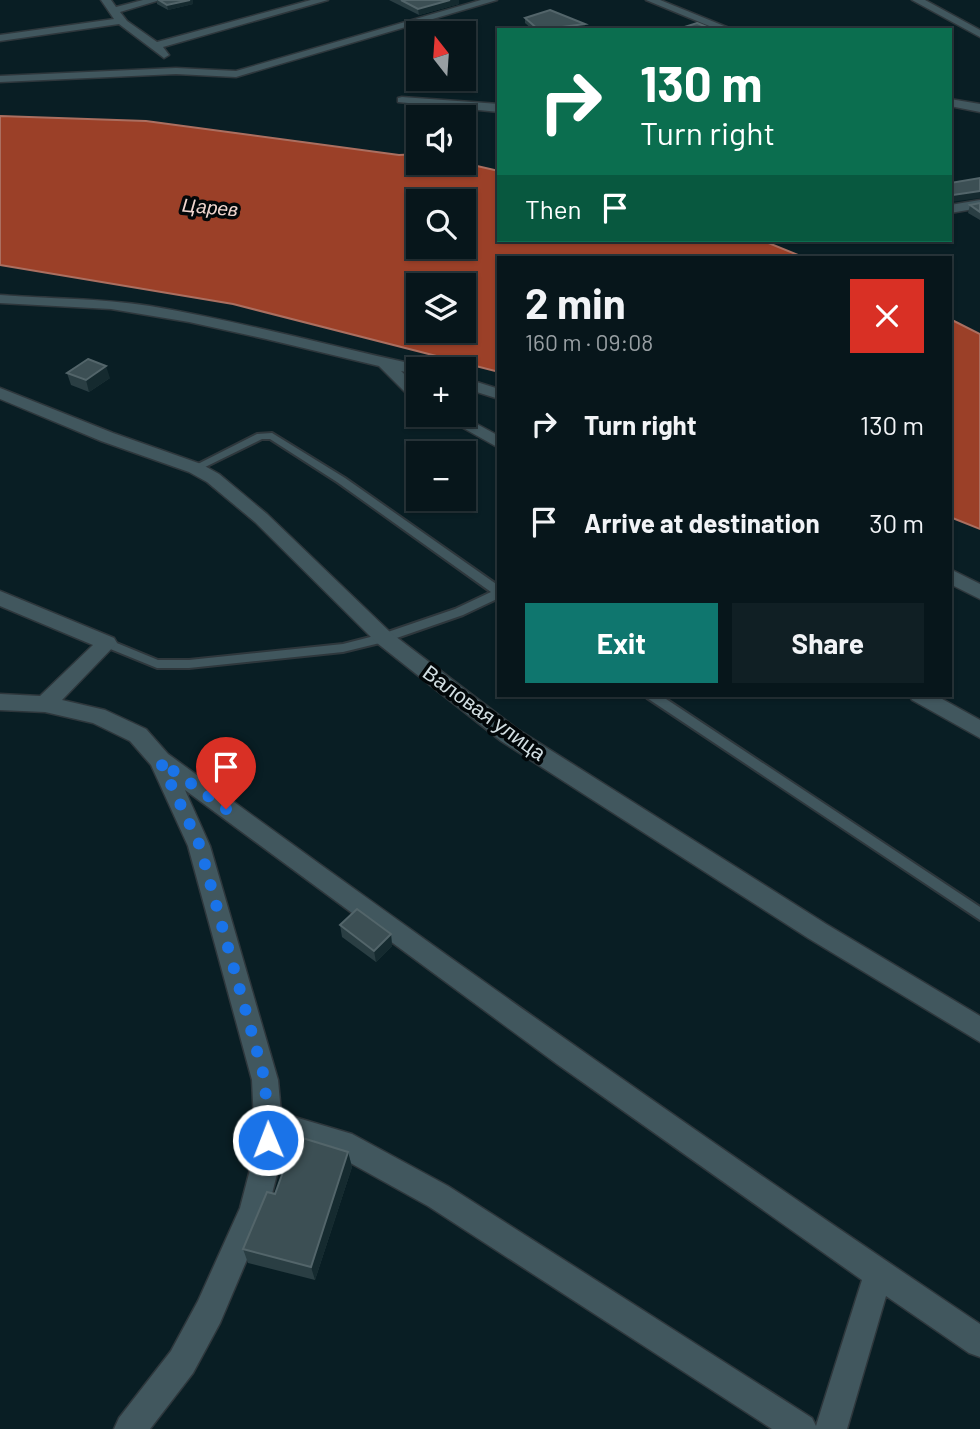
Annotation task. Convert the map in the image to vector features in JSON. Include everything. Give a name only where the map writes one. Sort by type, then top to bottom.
[{"type":"street","points":[[106,0],[116,10],[121,21],[157,45],[176,71]]},
{"type":"street","points":[[116,10],[155,0]]},
{"type":"street","points":[[157,45],[323,0]]},
{"type":"street","points":[[0,79],[176,71],[236,74],[492,0]]},
{"type":"street","points":[[651,0],[724,28]]},
{"type":"street","points":[[916,0],[980,34]]},
{"type":"street","points":[[0,38],[121,21]]},
{"type":"street","points":[[402,100],[497,108]]},
{"type":"street","points":[[952,102],[980,108]]},
{"type":"street","points":[[952,209],[980,204]]},
{"type":"street","points":[[4,303],[111,305],[245,328],[328,351],[406,368]]},
{"type":"street","points":[[383,363],[406,385]]},
{"type":"street","points":[[476,387],[497,393]]},
{"type":"street","name":"Валовая улица","points":[[0,393],[107,437],[195,468],[213,478],[261,518],[384,638],[509,734],[817,931],[980,1030]]},
{"type":"street","points":[[470,427],[497,442]]},
{"type":"street","points":[[952,576],[980,593]]},
{"type":"street","points":[[0,598],[107,643],[45,704]]},
{"type":"street","points":[[922,697],[980,730]]},
{"type":"street","points":[[0,702],[45,704],[98,716],[138,735],[160,761],[445,970],[878,1274],[980,1342]]},
{"type":"street","points":[[130,1429],[182,1362],[214,1302],[254,1210],[266,1162],[268,1122],[265,1080],[200,846],[160,761]]},
{"type":"street","points":[[268,1122],[342,1143],[438,1196],[801,1429]]},
{"type":"street","points":[[831,1429],[878,1274]]},
{"type":"lane","points":[[195,468],[260,436],[276,437],[497,592]]},
{"type":"lane","points":[[107,643],[157,664],[189,664],[343,648],[384,638],[459,612],[497,594]]},
{"type":"lane","points":[[654,697],[980,914]]},
{"type":"water","name":"Царев","points":[[0,116],[146,121],[406,155],[406,175],[476,175],[476,166],[497,171],[497,242],[766,242],[801,256],[497,256],[497,371],[476,366],[476,357],[440,357],[233,304],[0,265]]},
{"type":"water","points":[[952,320],[980,334],[980,529],[952,518]]},
{"type":"building","points":[[159,0],[190,0],[167,5]]},
{"type":"building","points":[[401,0],[450,0],[418,9]]},
{"type":"building","points":[[550,10],[585,24],[537,28],[525,18]]},
{"type":"building","points":[[697,23],[709,28],[681,28]]},
{"type":"building","points":[[980,178],[980,191],[953,195],[952,183]]},
{"type":"building","points":[[980,203],[980,212],[970,205]]},
{"type":"building","points":[[88,359],[106,366],[86,380],[67,373]]},
{"type":"building","points":[[357,909],[391,934],[374,951],[340,925]]},
{"type":"building","points":[[296,1136],[348,1152],[311,1267],[243,1249],[267,1192],[275,1194]]},
{"type":"route","points":[[226,809],[160,761],[200,846],[265,1080],[268,1140]]}]
